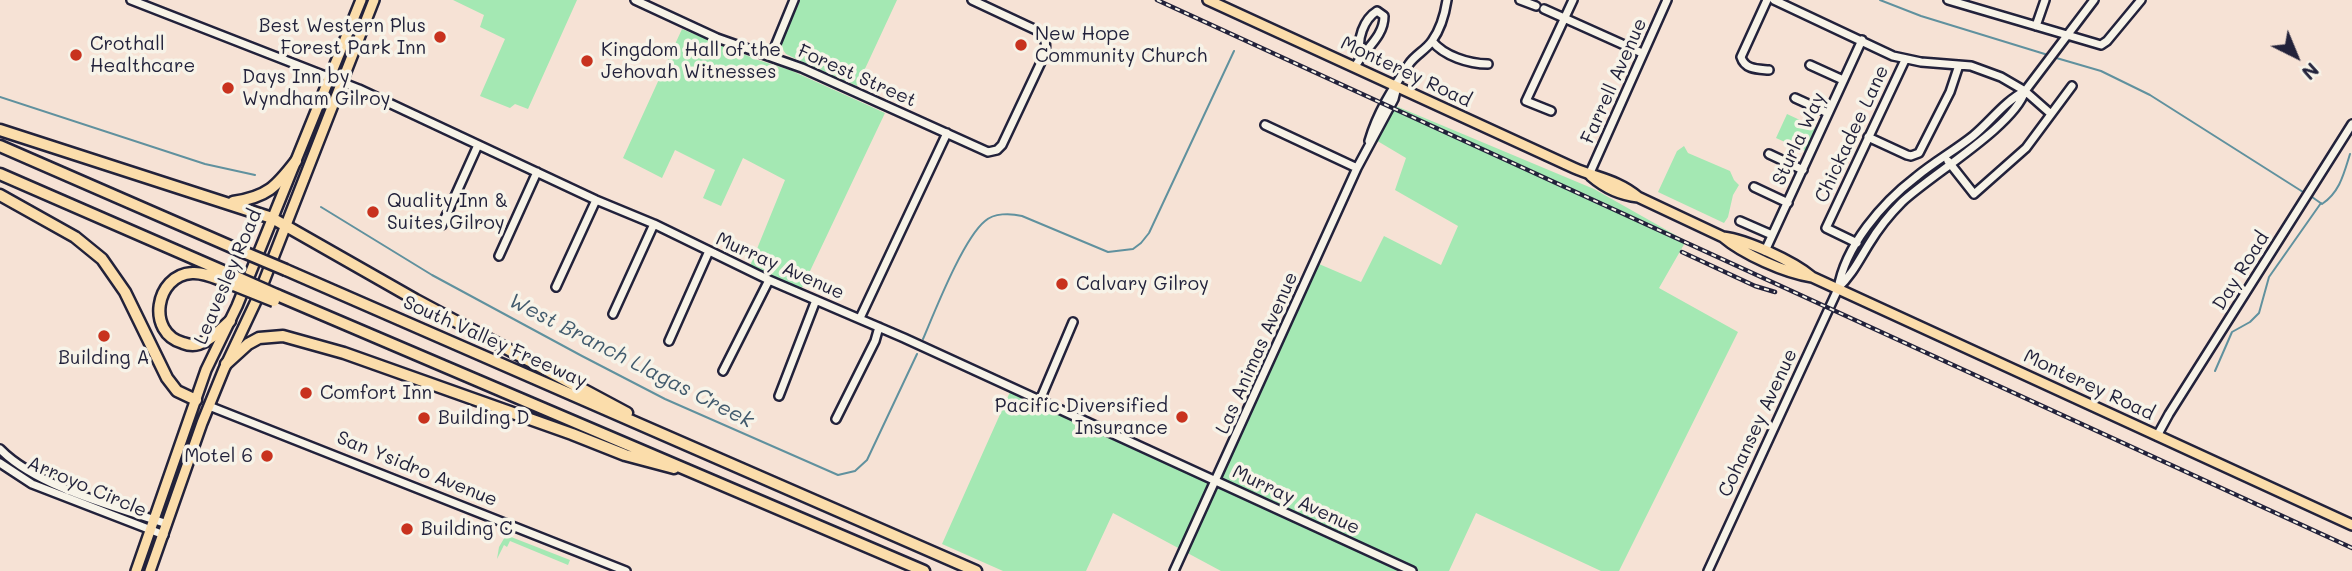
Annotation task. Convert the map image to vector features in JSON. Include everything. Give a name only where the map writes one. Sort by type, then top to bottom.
[{"type":"highway","points":[[0,130],[272,218],[416,300],[624,411],[644,426]]},
{"type":"highway","name":"South Valley Freeway","points":[[0,146],[976,571]]},
{"type":"highway","points":[[229,203],[271,190],[296,161]]},
{"type":"highway","points":[[0,174],[275,298],[329,318],[924,571]]},
{"type":"highway","points":[[0,195],[75,237],[102,259],[125,292],[172,385],[183,395],[196,400]]},
{"type":"highway","points":[[230,321],[212,337],[200,344],[190,345],[169,336],[158,318],[162,296],[170,283],[180,276],[200,273],[231,279]]},
{"type":"highway","points":[[226,363],[259,338],[283,336],[344,353],[625,455],[709,478]]},
{"type":"main road","name":"Leavesley Road","points":[[136,571],[209,364],[230,321],[361,0]]},
{"type":"main road","name":"Leavesley Road","points":[[150,571],[209,406],[286,225],[373,0]]},
{"type":"main road","name":"Monterey Road","points":[[1208,0],[1590,175],[1601,185],[1623,195],[1637,197],[1723,237],[1734,246],[1790,272],[1812,277],[2352,525]]},
{"type":"main road","name":"Monterey Road","points":[[1723,237],[1738,239],[1765,251],[1801,268],[1812,277]]},
{"type":"main road","name":"San Ysidro Avenue","points":[[196,400],[209,406]]},
{"type":"street","name":"Murray Avenue","points":[[131,0],[330,76],[596,200],[654,224],[769,280],[929,349],[1412,571]]},
{"type":"street","name":"Forest Street","points":[[635,0],[717,38],[802,68],[988,152],[997,150],[1002,145],[1046,45],[1042,34],[972,0]]},
{"type":"street","points":[[771,56],[794,0]]},
{"type":"street","points":[[1447,0],[1445,12],[1432,41],[1455,57],[1474,64],[1488,64]]},
{"type":"street","points":[[1520,0],[1642,53]]},
{"type":"street","points":[[1550,111],[1526,102],[1573,0]]},
{"type":"street","name":"Farrell Avenue","points":[[1590,175],[1667,0]]},
{"type":"street","points":[[1767,0],[1741,57],[1745,65],[1754,69],[1769,69]]},
{"type":"street","points":[[1774,0],[1905,60],[1959,65],[2001,77],[2025,91],[2051,114]]},
{"type":"street","points":[[1948,0],[2097,45],[2104,44],[2141,0]]},
{"type":"street","points":[[1976,9],[1983,0]]},
{"type":"street","points":[[2036,26],[2045,0]]},
{"type":"street","name":"Cohansey Avenue","points":[[1708,571],[1838,289],[1841,272],[1857,243],[1874,219],[1914,178],[1971,138],[2016,96],[2025,91],[2094,0]]},
{"type":"street","points":[[1355,68],[1361,55],[1375,41],[1384,22],[1381,13],[1374,11],[1368,18],[1359,42],[1361,55]]},
{"type":"street","name":"Sturla Way","points":[[1765,251],[1862,40]]},
{"type":"street","name":"Las Animas Avenue","points":[[1174,571],[1368,147],[1372,131],[1388,96],[1410,62],[1432,41]]},
{"type":"street","name":"Chickadee Lane","points":[[1857,243],[1826,228],[1905,60]]},
{"type":"street","points":[[1810,65],[1843,80]]},
{"type":"street","points":[[1868,137],[1907,155],[1919,153],[1950,92],[1959,65]]},
{"type":"street","points":[[1944,156],[1974,194],[2026,148],[2071,86]]},
{"type":"street","name":"Cohansey Avenue","points":[[1838,289],[1850,277],[1882,225],[1900,205],[2003,121],[2022,101],[2025,91]]},
{"type":"street","points":[[1795,98],[1828,113]]},
{"type":"street","name":"Day Road","points":[[2157,436],[2352,124]]},
{"type":"street","points":[[1265,125],[1357,168]]},
{"type":"street","points":[[860,318],[947,133]]},
{"type":"street","points":[[442,225],[478,145]]},
{"type":"street","points":[[1769,154],[1802,170]]},
{"type":"street","points":[[499,256],[537,172]]},
{"type":"street","points":[[1754,187],[1787,203]]},
{"type":"street","points":[[556,287],[596,200]]},
{"type":"street","points":[[1740,221],[1773,235]]},
{"type":"street","points":[[613,314],[654,224]]},
{"type":"street","points":[[669,341],[709,251]]},
{"type":"street","points":[[723,371],[769,280]]},
{"type":"street","points":[[779,396],[816,300]]},
{"type":"street","points":[[1040,400],[1073,322]]},
{"type":"street","points":[[836,419],[875,341],[879,327]]},
{"type":"street","name":"San Ysidro Avenue","points":[[209,406],[626,571]]},
{"type":"street","name":"Arroyo Circle","points":[[0,449],[19,467],[50,483],[167,524]]},
{"type":"street","name":"Arroyo Circle","points":[[0,463],[32,484],[164,535]]},
{"type":"green space","points":[[453,0],[577,0],[528,109],[515,104],[510,108],[480,96],[505,39],[480,27],[484,15]]},
{"type":"green space","points":[[800,0],[897,0],[857,86],[786,54],[780,46]]},
{"type":"green space","points":[[682,29],[790,70],[885,113],[801,290],[750,266],[785,180],[743,158],[721,206],[703,198],[715,170],[675,150],[662,178],[623,158]]},
{"type":"green space","points":[[1384,101],[1594,189],[1686,241],[1659,288],[1738,332],[1619,571],[1601,571],[1476,513],[1449,571],[1221,571],[1113,513],[1086,571],[1003,571],[942,544],[1010,392],[1136,444],[1213,481],[1319,264],[1361,282],[1384,236],[1441,265],[1458,226],[1395,190],[1406,158],[1369,136]]},
{"type":"green space","points":[[1787,114],[1817,128],[1807,152],[1776,138]]},
{"type":"green space","points":[[1684,146],[1688,153],[1730,171],[1739,185],[1724,223],[1658,192],[1677,151]]},
{"type":"green space","points":[[506,535],[570,560],[568,565],[510,541],[507,547],[504,545],[497,559],[499,547]]},
{"type":"waterway","name":"West Branch Llagas Creek","points":[[1880,0],[1921,16],[2048,55]]},
{"type":"waterway","name":"West Branch Llagas Creek","points":[[923,339],[950,276],[968,243],[985,221],[993,216],[1022,216],[1108,252],[1133,249],[1141,243],[1149,233],[1234,51]]},
{"type":"waterway","name":"West Branch Llagas Creek","points":[[2053,57],[2101,71],[2150,95],[2303,192]]},
{"type":"waterway","name":"West Branch Llagas Creek","points":[[0,97],[205,164],[255,175]]},
{"type":"waterway","name":"West Branch Llagas Creek","points":[[2312,197],[2322,204],[2333,194],[2350,154]]},
{"type":"waterway","points":[[2215,371],[2232,332],[2250,322],[2259,313],[2269,277],[2321,203]]},
{"type":"waterway","name":"West Branch Llagas Creek","points":[[321,207],[432,275],[582,356],[665,399],[838,475],[855,471],[867,460],[917,354]]},
{"type":"railway","points":[[1157,0],[2352,548]]},
{"type":"railway","points":[[1682,252],[1755,286],[1775,292]]},
{"type":"place","name":"Best Western Plus Forest Park Inn","points":[[440,37]]},
{"type":"place","name":"New Hope Community Church","points":[[1021,45]]},
{"type":"place","name":"Crothall Healthcare","points":[[76,55]]},
{"type":"place","name":"Kingdom Hall of the Jehovah Witnesses","points":[[587,61]]},
{"type":"place","name":"Days Inn by Wyndham Gilroy","points":[[228,88]]},
{"type":"place","name":"Quality Inn & Suites Gilroy","points":[[373,212]]},
{"type":"place","name":"Calvary Gilroy","points":[[1062,284]]},
{"type":"place","name":"Building A","points":[[104,336]]},
{"type":"place","name":"Comfort Inn","points":[[306,393]]},
{"type":"place","name":"Pacific Diversified Insurance","points":[[1182,417]]},
{"type":"place","name":"Building D","points":[[424,418]]},
{"type":"place","name":"Motel 6","points":[[267,456]]},
{"type":"place","name":"Building C","points":[[407,529]]}]
